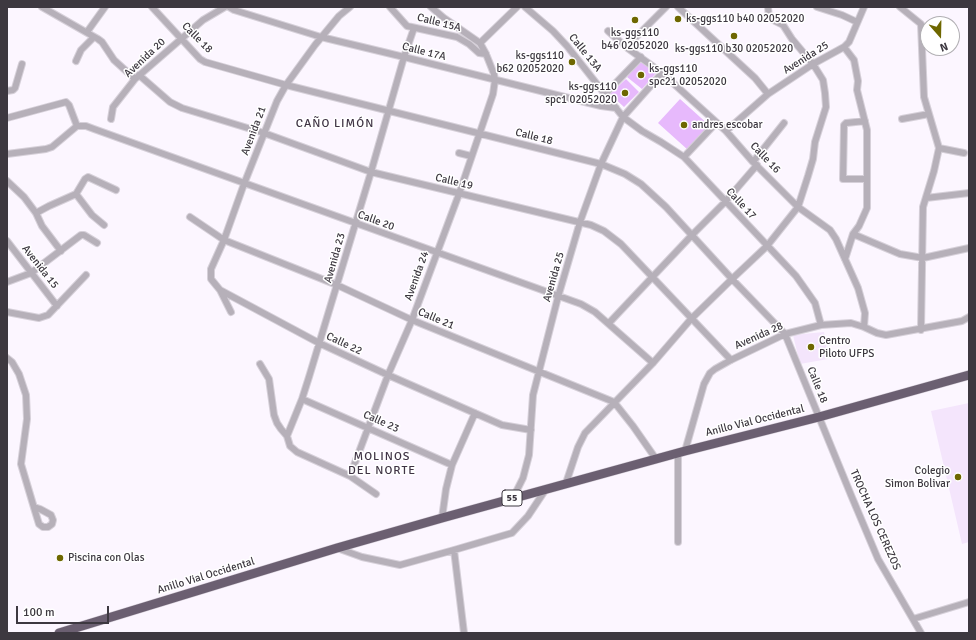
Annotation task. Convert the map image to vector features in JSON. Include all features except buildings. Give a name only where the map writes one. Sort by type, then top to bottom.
[{"type":"highway","name":"Anillo Vial Occidental","points":[[59,633],[337,548],[442,518],[566,483],[819,417],[969,375]]},
{"type":"street","points":[[42,7],[102,42],[114,60],[137,77]]},
{"type":"street","points":[[87,32],[105,7]]},
{"type":"street","name":"Calle 18","points":[[152,7],[200,59],[205,62],[286,85],[601,164],[625,174],[641,184],[666,207],[785,334],[836,457]]},
{"type":"street","name":"Avenida 20","points":[[111,119],[113,107],[137,77],[204,20],[225,7]]},
{"type":"street","name":"Calle 17A","points":[[229,7],[234,10],[321,38],[601,106],[616,108]]},
{"type":"street","name":"Avenida 21","points":[[211,279],[211,270],[224,240],[276,101],[321,38],[339,16],[350,7]]},
{"type":"street","name":"Calle 15A","points":[[390,7],[407,26],[457,37],[469,44],[479,53],[486,54]]},
{"type":"street","points":[[432,7],[444,18],[480,43],[486,54],[495,80]]},
{"type":"street","points":[[480,43],[517,7]]},
{"type":"street","name":"Calle 13A","points":[[525,7],[553,31],[567,46],[623,117]]},
{"type":"street","points":[[626,47],[666,7]]},
{"type":"street","points":[[678,7],[755,78],[768,94]]},
{"type":"street","points":[[566,483],[578,447],[585,433],[653,363],[691,318],[767,246],[798,207],[813,159],[815,142],[826,107],[825,93],[822,80],[813,64],[792,39],[783,25],[778,21],[769,18],[768,7]]},
{"type":"street","points":[[817,7],[842,15],[857,22]]},
{"type":"street","name":"Avenida 25","points":[[726,131],[768,94],[813,64],[844,47],[849,42],[864,7]]},
{"type":"street","points":[[900,7],[921,24],[924,97],[939,148],[923,207],[921,330]]},
{"type":"street","name":"Avenida 23","points":[[287,436],[302,399],[372,172],[404,57],[414,28]]},
{"type":"street","name":"Calle 16","points":[[608,31],[626,47],[662,73],[726,131],[755,164],[798,207],[830,230],[836,239],[858,288],[865,313],[864,327]]},
{"type":"street","points":[[76,61],[81,50],[94,37]]},
{"type":"street","points":[[844,47],[854,60],[858,81],[857,90],[867,130],[867,208],[859,226],[853,234],[845,259]]},
{"type":"street","points":[[605,94],[641,57]]},
{"type":"street","points":[[7,91],[14,90],[22,64]]},
{"type":"street","name":"Avenida 25","points":[[506,500],[516,492],[523,478],[529,455],[533,395],[538,372],[580,222],[601,164],[623,117],[662,73]]},
{"type":"street","name":"Calle 19","points":[[137,77],[170,102],[182,108],[264,133],[372,172],[580,222],[604,231],[620,244],[731,360]]},
{"type":"street","name":"Avenida 24","points":[[350,476],[388,375],[412,320],[459,194],[493,94],[495,80]]},
{"type":"street","points":[[7,118],[66,102],[69,105],[77,126],[52,147],[7,154]]},
{"type":"street","points":[[902,119],[929,114]]},
{"type":"street","name":"Calle 17","points":[[623,117],[642,131],[684,157],[796,276],[815,303],[821,325]]},
{"type":"street","points":[[865,121],[846,123],[844,125],[843,179],[866,179]]},
{"type":"street","points":[[684,157],[716,123]]},
{"type":"street","points":[[609,323],[725,202],[755,164],[784,123]]},
{"type":"street","name":"Calle 20","points":[[77,126],[86,126],[581,304],[595,312],[609,323],[653,363]]},
{"type":"street","points":[[939,148],[964,152]]},
{"type":"street","points":[[459,153],[471,156]]},
{"type":"street","points":[[36,213],[76,194],[85,179],[88,177],[116,190]]},
{"type":"street","points":[[7,181],[24,197],[36,213],[42,226],[61,251]]},
{"type":"street","points":[[926,198],[969,193]]},
{"type":"street","points":[[76,194],[92,215],[104,225]]},
{"type":"street","name":"Calle 21","points":[[190,217],[224,240],[337,285],[412,320],[614,402]]},
{"type":"street","points":[[853,234],[900,254],[923,258],[969,248]]},
{"type":"street","points":[[7,282],[31,272],[82,235],[89,237],[97,243]]},
{"type":"street","name":"Avenida 15","points":[[7,241],[57,306]]},
{"type":"street","points":[[7,312],[39,318],[48,315],[86,274]]},
{"type":"street","name":"Calle 22","points":[[211,279],[220,290],[319,343],[502,425],[531,430]]},
{"type":"street","points":[[220,290],[231,312]]},
{"type":"street","name":"Avenida 28","points":[[678,542],[682,452],[704,384],[710,373],[715,369],[785,334],[821,325],[851,323],[864,327],[877,334],[886,335],[921,330],[962,321],[969,317]]},
{"type":"street","points":[[7,358],[12,362],[19,374],[26,394],[27,419],[21,464],[34,507]]},
{"type":"street","points":[[260,364],[269,379],[276,419],[280,429],[287,436],[290,446],[297,452],[350,476],[376,494]]},
{"type":"street","name":"Calle 23","points":[[302,399],[369,427],[452,465]]},
{"type":"street","points":[[614,402],[656,459]]},
{"type":"street","points":[[442,518],[446,489],[452,465],[475,413]]},
{"type":"street","name":"TROCHA LOS CEREZOS","points":[[836,457],[878,559],[921,633]]},
{"type":"street","points":[[337,548],[362,557],[400,565],[454,550],[512,533],[528,516],[546,489]]},
{"type":"street","points":[[454,550],[464,633]]},
{"type":"street","points":[[913,620],[969,602]]},
{"type":"shaded area","name":"ks-ggs110 spc21 02052020","points":[[640,61],[656,73],[642,89],[627,77]]},
{"type":"shaded area","name":"ks-ggs110 spc1 02052020","points":[[626,79],[639,92],[624,107],[610,94]]},
{"type":"shaded area","name":"andres escobar","points":[[680,99],[710,126],[688,150],[658,123]]},
{"type":"shaded area","name":"Centro Piloto UFPS","points":[[824,332],[828,359],[800,364],[793,335]]},
{"type":"shaded area","name":"Colegio Simon Bolivar","points":[[969,403],[969,542],[962,544],[931,411]]},
{"type":"place","name":"ks-ggs110 b40 02052020","points":[[678,19]]},
{"type":"place","name":"ks-ggs110 b46 02052020","points":[[635,20]]},
{"type":"place","name":"ks-ggs110 b30 02052020","points":[[734,36]]},
{"type":"place","name":"ks-ggs110 b62 02052020","points":[[572,62]]},
{"type":"place","name":"ks-ggs110 spc21 02052020","points":[[641,75]]},
{"type":"place","name":"ks-ggs110 spc1 02052020","points":[[625,93]]},
{"type":"place","name":"andres escobar","points":[[684,125]]},
{"type":"place","name":"Centro Piloto UFPS","points":[[811,347]]},
{"type":"place","name":"Colegio Simon Bolivar","points":[[958,477]]},
{"type":"place","name":"Piscina con Olas","points":[[60,558]]},
{"type":"district","name":"CAÑO LIMÓN","points":[[335,124]]},
{"type":"district","name":"MOLINOS DEL NORTE","points":[[382,464]]}]
